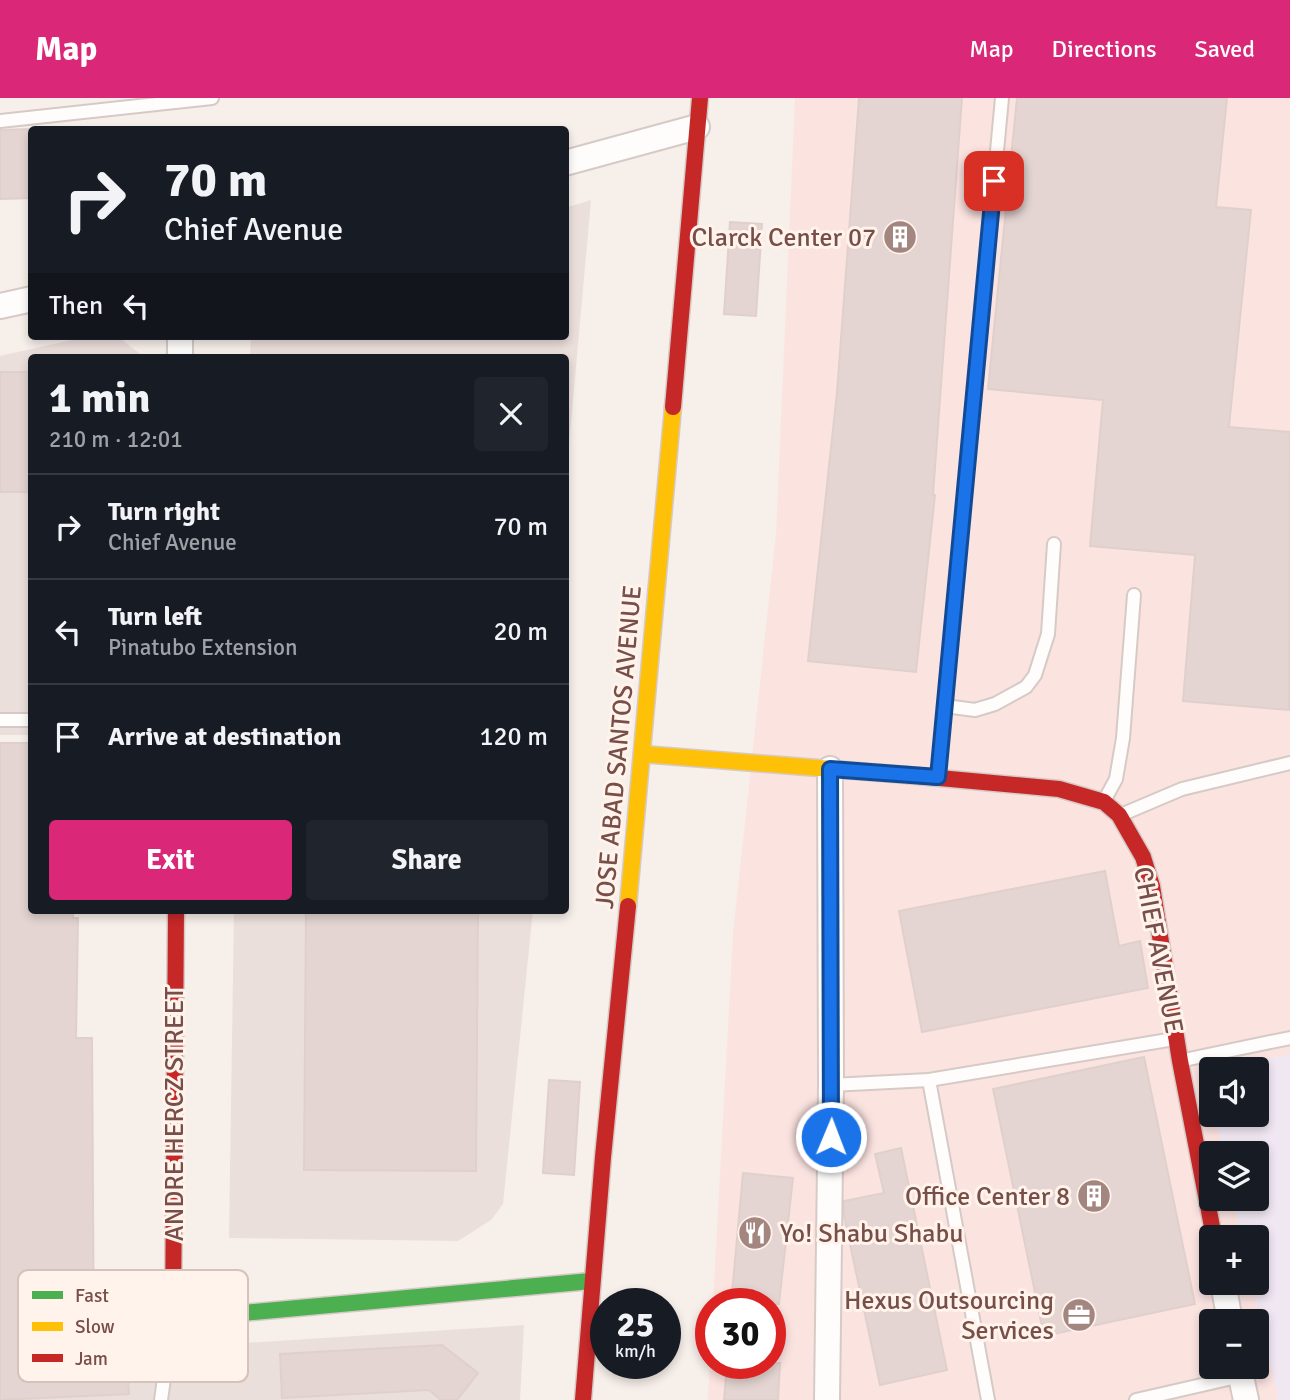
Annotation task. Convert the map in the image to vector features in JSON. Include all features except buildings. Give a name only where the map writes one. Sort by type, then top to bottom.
[{"type":"street","name":"JOSE ABAD SANTOS AVENUE","points":[[583,1400],[591,1281],[685,292],[700,98]]},
{"type":"street","points":[[569,162],[698,127]]},
{"type":"street","points":[[0,306],[28,300]]},
{"type":"street","name":"CHIEF AVENUE","points":[[642,754],[1059,789],[1104,802],[1119,815],[1143,857],[1152,886],[1180,1061],[1212,1225]]},
{"type":"street","points":[[827,1400],[831,1085],[830,769]]},
{"type":"street","name":"ANDRE HERCZ STREET","points":[[173,1270],[176,914]]},
{"type":"street","points":[[248,1312],[591,1281]]},
{"type":"lane","points":[[0,121],[212,98]]},
{"type":"lane","points":[[938,777],[1002,98]]},
{"type":"lane","points":[[945,706],[975,710],[995,704],[1026,687],[1035,675],[1048,634],[1054,544]]},
{"type":"lane","points":[[1104,802],[1116,779],[1123,738],[1134,595]]},
{"type":"lane","points":[[0,720],[28,720]]},
{"type":"lane","points":[[1119,815],[1182,789],[1290,763]]},
{"type":"lane","points":[[831,1085],[929,1080],[1176,1038]]},
{"type":"lane","points":[[1180,1061],[1290,1038]]},
{"type":"lane","points":[[929,1080],[988,1400]]},
{"type":"lane","points":[[1136,1400],[1242,1381]]},
{"type":"lane","points":[[161,1400],[164,1382]]},
{"type":"shaded area","points":[[795,98],[1290,98],[1290,1400],[708,1400],[709,1379],[786,1379],[786,1288],[714,1288],[733,934],[776,534]]},
{"type":"shaded area","points":[[591,200],[569,445],[569,354],[250,354],[251,340],[569,340],[569,207]]},
{"type":"shaded area","points":[[71,340],[122,340],[140,354],[28,354],[28,735],[0,735],[0,356]]},
{"type":"shaded area","points":[[234,914],[533,914],[503,1204],[491,1220],[458,1241],[229,1238]]},
{"type":"shaded area","points":[[1290,1054],[1290,1400],[1278,1400],[1269,1360],[1269,1309],[1258,1309],[1255,1295],[1269,1295],[1269,1225],[1239,1225],[1236,1211],[1269,1211],[1269,1141],[1220,1141],[1218,1127],[1269,1127],[1269,1059]]},
{"type":"shaded area","points":[[524,1325],[520,1400],[0,1400],[0,1365],[18,1363],[18,1382],[248,1382],[248,1343]]},
{"type":"traffic: fast","points":[[248,1312],[591,1281]]},
{"type":"traffic: slow","points":[[628,906],[673,407]]},
{"type":"traffic: slow","points":[[642,754],[907,775]]},
{"type":"traffic: jam","points":[[673,407],[700,98]]},
{"type":"traffic: jam","points":[[907,775],[1059,789],[1104,802],[1119,815],[1143,857],[1152,886],[1180,1061],[1212,1225]]},
{"type":"traffic: jam","points":[[583,1400],[603,1157],[628,906]]},
{"type":"traffic: jam","points":[[173,1270],[176,914]]},
{"type":"place","name":"Clarck Center 07","points":[[900,237]]},
{"type":"place","name":"Office Center 8","points":[[1094,1196]]},
{"type":"place","name":"Yo! Shabu Shabu","points":[[755,1233]]},
{"type":"place","name":"Hexus Outsourcing Services","points":[[1079,1315]]},
{"type":"route","points":[[831,1137],[830,769],[938,777],[994,181]]}]
